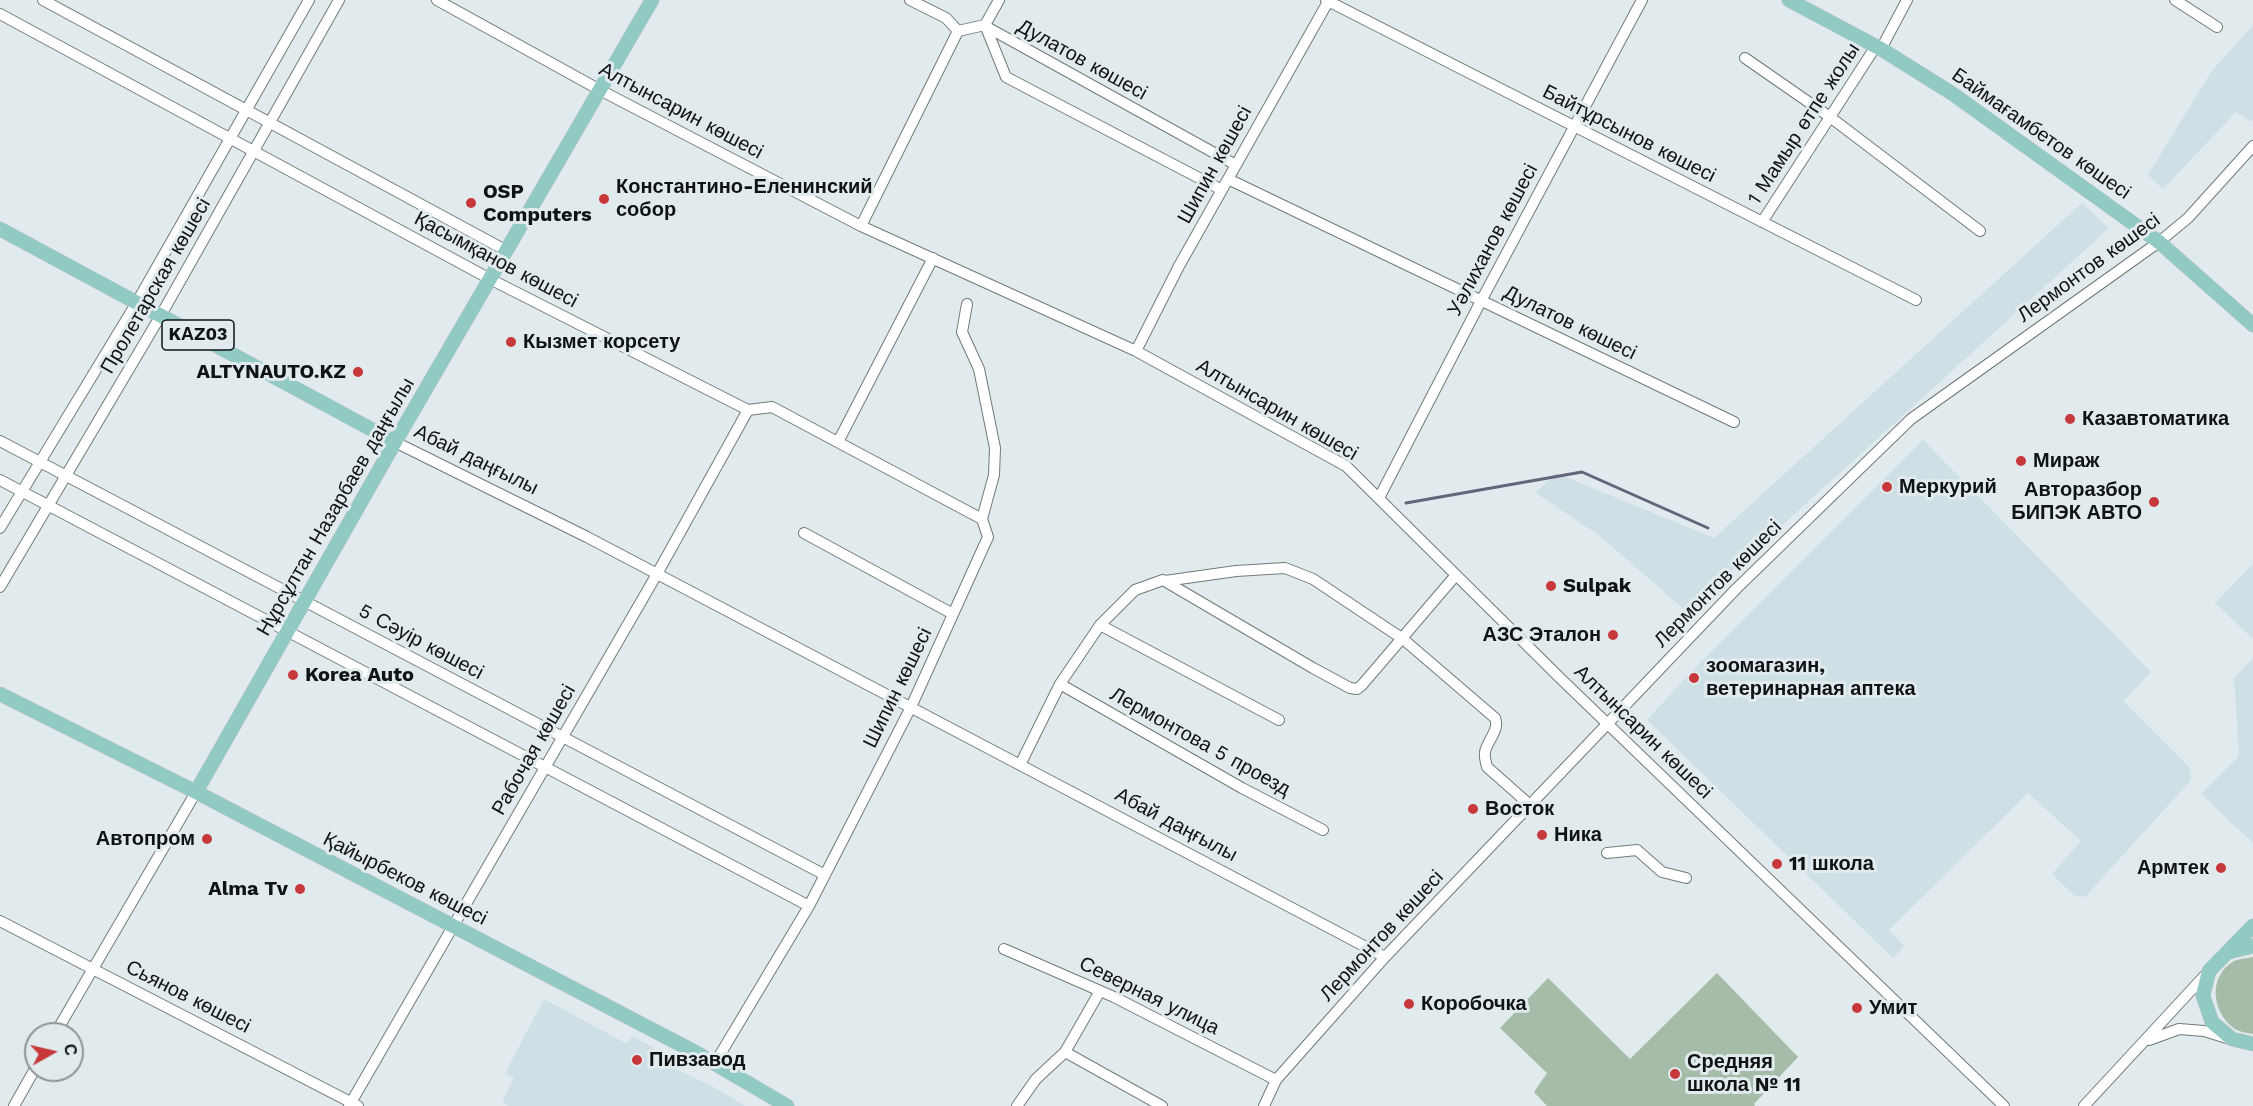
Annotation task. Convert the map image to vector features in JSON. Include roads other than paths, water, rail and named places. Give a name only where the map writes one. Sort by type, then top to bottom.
[{"type":"main road","name":"Нұрсұлтан Назарбаев даңғылы","points":[[196,792],[395,442],[652,0]]},
{"type":"main road","name":"Баймағамбетов көшесі","points":[[1789,0],[1878,47],[1953,94],[2159,242],[2253,325]]},
{"type":"main road","name":"Абай даңғылы","points":[[0,229],[395,442]]},
{"type":"main road","name":"Қайырбеков көшесі","points":[[0,694],[196,792],[715,1062],[787,1106]]},
{"type":"main road","points":[[2253,926],[2209,971],[2203,996],[2212,1022],[2232,1039],[2253,1044]]},
{"type":"main road","points":[[2229,952],[2253,946]]},
{"type":"street","name":"Қасымқанов көшесі","points":[[43,0],[507,251]]},
{"type":"street","name":"Пролетарская көшесі","points":[[0,528],[137,302],[309,0]]},
{"type":"street","name":"Пролетарская көшесі","points":[[0,587],[161,315],[339,0]]},
{"type":"street","name":"Алтынсарин көшесі","points":[[437,0],[600,90],[861,226],[1136,351],[1346,466],[2004,1106]]},
{"type":"street","points":[[910,0],[946,18],[962,31]]},
{"type":"street","points":[[861,226],[962,31],[982,26],[999,0]]},
{"type":"street","name":"Байтұрсынов көшесі","points":[[1328,0],[1916,300]]},
{"type":"street","name":"Шипин көшесі","points":[[1136,351],[1179,266],[1328,0]]},
{"type":"street","name":"Уәлиханов көшесі","points":[[1379,498],[1480,301],[1642,0]]},
{"type":"street","name":"1 Мамыр өтпе жолы","points":[[1762,222],[1907,0]]},
{"type":"street","points":[[2175,0],[2217,27]]},
{"type":"street","name":"Қасымқанов көшесі","points":[[0,14],[490,279],[748,410],[771,407],[982,519]]},
{"type":"street","name":"Дулатов көшесі","points":[[982,26],[1236,165]]},
{"type":"street","name":"Дулатов көшесі","points":[[982,26],[1006,77],[1222,190]]},
{"type":"street","points":[[1745,58],[1830,117],[1980,231]]},
{"type":"street","name":"Лермонтов көшесі","points":[[1264,1106],[1276,1080],[1385,957],[1736,589],[1911,419],[2159,242],[2188,218],[2253,146]]},
{"type":"street","name":"Дулатов көшесі","points":[[1228,179],[1734,422]]},
{"type":"street","points":[[838,442],[933,258]]},
{"type":"street","name":"Шипин көшесі","points":[[715,1062],[809,906],[911,708],[988,537],[982,519],[994,475],[995,448],[979,369],[962,332],[967,304]]},
{"type":"street","name":"Рабочая көшесі","points":[[353,1105],[544,767],[657,574],[748,410]]},
{"type":"street","name":"5 Сәуір көшесі","points":[[0,441],[825,875]]},
{"type":"street","name":"Абай даңғылы","points":[[395,442],[657,574],[1385,957]]},
{"type":"street","points":[[0,480],[809,906]]},
{"type":"street","points":[[804,533],[953,614]]},
{"type":"street","points":[[1020,765],[1060,684],[1100,625],[1135,590],[1164,581],[1285,568],[1313,579],[1403,639],[1495,718],[1496,728],[1485,751],[1487,767],[1530,805]]},
{"type":"street","points":[[1164,581],[1350,688],[1357,689],[1403,639],[1456,575]]},
{"type":"street","points":[[1100,625],[1279,720]]},
{"type":"street","name":"Лермонтова 5 проезд","points":[[1060,684],[1242,788],[1323,830]]},
{"type":"street","name":"Нұрсұлтан Назарбаев даңғылы","points":[[63,1022],[196,792]]},
{"type":"street","points":[[1607,853],[1637,850],[1662,872],[1686,878]]},
{"type":"street","name":"Сьянов көшесі","points":[[0,921],[353,1105]]},
{"type":"street","name":"Северная улица","points":[[1004,949],[1100,991],[1276,1080]]},
{"type":"street","points":[[2084,1106],[2209,971]]},
{"type":"street","points":[[1017,1106],[1036,1078],[1065,1052],[1100,991]]},
{"type":"street","points":[[2146,1041],[2179,1029],[2204,1031],[2232,1039]]},
{"type":"street","points":[[1065,1052],[1162,1106]]},
{"type":"street","points":[[14,1106],[28,1082]]},
{"type":"waterway","points":[[1406,503],[1582,472],[1708,528]]},
{"type":"place","name":"Константино-Еленинский собор","points":[[604,199]]},
{"type":"place","name":"OSP Computers","points":[[471,203]]},
{"type":"place","name":"Кызмет корсету","points":[[511,342]]},
{"type":"place","name":"ALTYNAUTO.KZ","points":[[358,372]]},
{"type":"place","name":"Казавтоматика","points":[[2070,419]]},
{"type":"place","name":"Мираж","points":[[2021,461]]},
{"type":"place","name":"Меркурий","points":[[1887,487]]},
{"type":"place","name":"Авторазбор БИПЭК АВТО","points":[[2154,502]]},
{"type":"place","name":"Sulpak","points":[[1551,586]]},
{"type":"place","name":"АЗС Эталон","points":[[1613,635]]},
{"type":"place","name":"Korea Auto","points":[[293,675]]},
{"type":"place","name":"зоомагазин, ветеринарная аптека","points":[[1694,678]]},
{"type":"place","name":"Восток","points":[[1473,809]]},
{"type":"place","name":"Ника","points":[[1542,835]]},
{"type":"place","name":"Автопром","points":[[207,839]]},
{"type":"place","name":"11 школа","points":[[1777,864]]},
{"type":"place","name":"Армтек","points":[[2221,868]]},
{"type":"place","name":"Alma Tv","points":[[300,889]]},
{"type":"place","name":"Коробочка","points":[[1409,1004]]},
{"type":"place","name":"Умит","points":[[1857,1008]]},
{"type":"place","name":"Пивзавод","points":[[637,1060]]},
{"type":"place","name":"Средняя школа № 11","points":[[1675,1074]]}]
